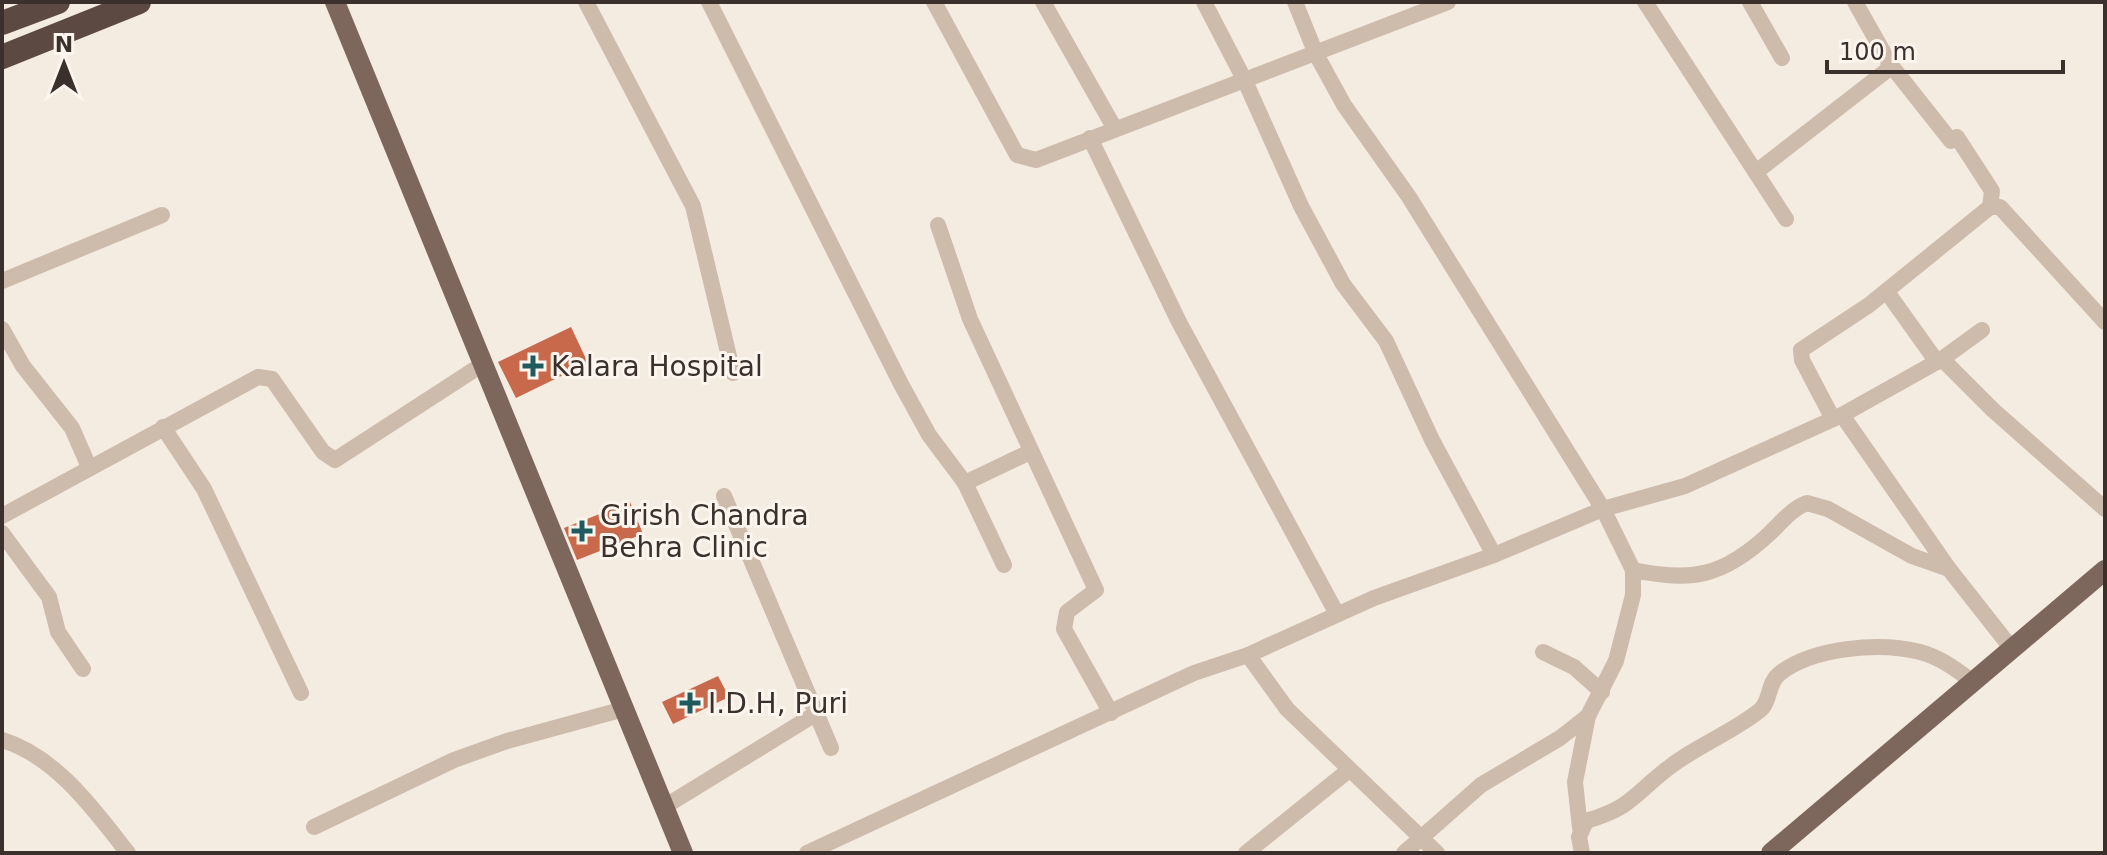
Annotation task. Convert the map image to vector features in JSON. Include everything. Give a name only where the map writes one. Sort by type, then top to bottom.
[{"type":"highway","points":[[2,23],[58,2]]},
{"type":"highway","points":[[2,57],[139,2]]},
{"type":"main road","points":[[335,2],[683,853]]},
{"type":"main road","points":[[1771,853],[2105,570]]},
{"type":"street","points":[[586,2],[693,206],[733,373]]},
{"type":"street","points":[[709,2],[901,384],[929,435],[965,483],[1004,565]]},
{"type":"street","points":[[934,2],[1017,155],[1036,160],[1448,2]]},
{"type":"street","points":[[1043,2],[1115,129]]},
{"type":"street","points":[[1204,2],[1245,81],[1301,206],[1343,284],[1386,341],[1432,440],[1494,555]]},
{"type":"street","points":[[1295,2],[1316,54],[1344,105],[1409,197],[1603,509],[1633,570],[1628,621],[1616,661],[1588,716],[1575,782],[1582,853]]},
{"type":"street","points":[[1645,2],[1786,219]]},
{"type":"street","points":[[1750,2],[1782,58]]},
{"type":"street","points":[[1855,2],[1890,64],[1954,139],[1992,191],[1990,207]]},
{"type":"street","points":[[1756,172],[1886,71],[1890,64]]},
{"type":"street","points":[[1090,138],[1179,322],[1337,614]]},
{"type":"street","points":[[2012,649],[1838,417],[1802,360],[1801,350],[1887,292],[1990,207],[2000,207],[2105,322]]},
{"type":"street","points":[[2,281],[162,215]]},
{"type":"street","points":[[938,225],[970,319],[1096,590],[1067,612],[1064,629],[1111,713]]},
{"type":"street","points":[[1887,292],[1939,360],[2105,509]]},
{"type":"street","points":[[2,329],[23,366],[72,428],[89,467]]},
{"type":"street","points":[[807,853],[1194,673],[1248,655],[1337,614],[1494,555],[1603,509],[1685,486],[1838,417],[1939,360],[1982,330]]},
{"type":"street","points":[[2,516],[258,377],[265,377],[277,385],[323,452],[335,460],[483,364]]},
{"type":"street","points":[[163,427],[204,489],[301,693]]},
{"type":"street","points":[[965,483],[1030,452]]},
{"type":"street","points":[[724,496],[831,748]]},
{"type":"street","points":[[1633,570],[1672,578],[1705,574],[1739,556],[1807,503],[1828,509],[1877,540],[1930,565],[1949,569]]},
{"type":"street","points":[[2,533],[49,597],[58,632],[83,669]]},
{"type":"street","points":[[1580,828],[1586,821],[1628,806],[1662,772],[1760,710],[1774,678],[1815,657],[1893,647],[1922,652],[1946,662],[1973,682]]},
{"type":"street","points":[[1543,652],[1574,667],[1602,692]]},
{"type":"street","points":[[1248,655],[1287,709],[1437,853]]},
{"type":"street","points":[[314,827],[454,760],[507,741],[624,709]]},
{"type":"street","points":[[664,807],[817,713]]},
{"type":"street","points":[[1404,853],[1481,785],[1560,738],[1588,716]]},
{"type":"street","points":[[2,740],[27,753],[73,786],[128,853]]},
{"type":"street","points":[[1246,853],[1349,770]]},
{"type":"building","points":[[571,327],[588,363],[516,398],[498,362]]},
{"type":"building","points":[[630,502],[643,534],[577,560],[564,528]]},
{"type":"building","points":[[718,676],[729,697],[673,724],[662,702]]},
{"type":"place","name":"Kalara Hospital","points":[[533,366]]},
{"type":"place","name":"Girish Chandra Behra Clinic","points":[[582,531]]},
{"type":"place","name":"I.D.H, Puri","points":[[690,703]]}]
